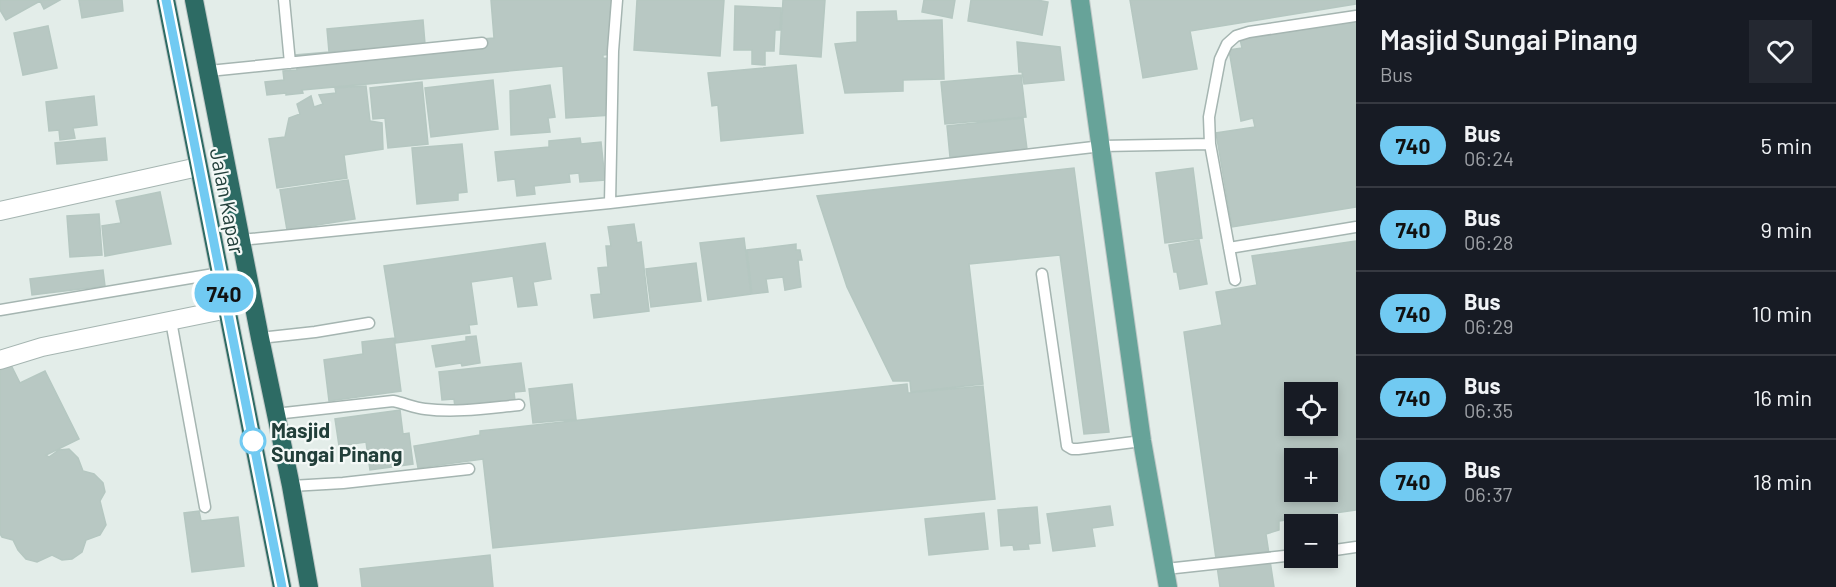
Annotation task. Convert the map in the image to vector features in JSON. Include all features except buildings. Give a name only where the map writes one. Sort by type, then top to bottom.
[{"type":"highway","name":"Jalan Kapar","points":[[166,0],[282,587]]},
{"type":"highway","name":"Jalan Kapar","points":[[194,0],[309,587]]},
{"type":"main road","points":[[1080,0],[1142,441],[1167,578]]},
{"type":"street","points":[[0,211],[198,167]]},
{"type":"street","points":[[0,360],[42,347],[228,309]]},
{"type":"lane","points":[[284,0],[290,63]]},
{"type":"lane","points":[[610,203],[613,51],[617,0]]},
{"type":"lane","points":[[1235,280],[1210,144],[1209,117],[1220,59],[1227,44],[1236,36],[1249,32],[1356,16]]},
{"type":"lane","points":[[209,71],[482,43]]},
{"type":"lane","points":[[242,240],[610,203],[1102,146],[1210,144]]},
{"type":"lane","points":[[1229,248],[1356,227]]},
{"type":"lane","points":[[0,310],[220,273]]},
{"type":"lane","points":[[1042,274],[1067,446],[1078,449],[1142,441]]},
{"type":"lane","points":[[171,321],[205,507]]},
{"type":"lane","points":[[260,338],[369,323]]},
{"type":"lane","points":[[275,414],[393,401],[421,409],[450,411],[519,405]]},
{"type":"lane","points":[[291,486],[344,483],[468,469]]},
{"type":"lane","points":[[1338,550],[1356,548]]},
{"type":"lane","points":[[1167,578],[1284,557]]},
{"type":"bus line","name":"740","points":[[166,0],[282,587]]},
{"type":"place","name":"Masjid Sungai Pinang","points":[[253,441]]}]
